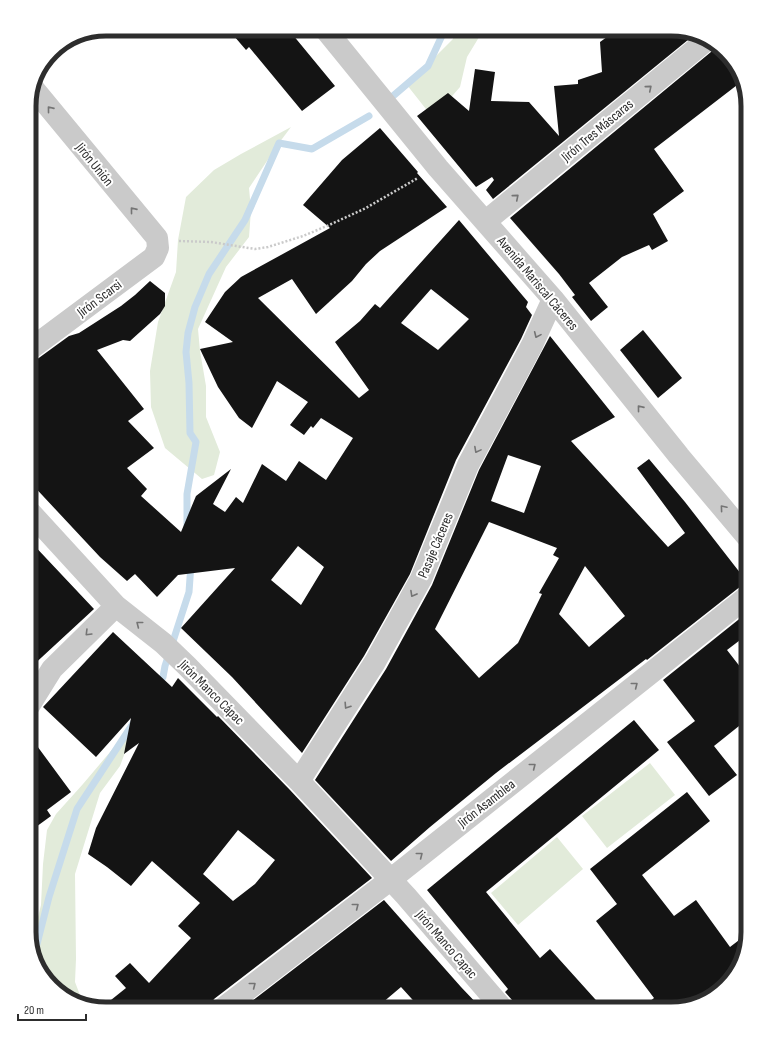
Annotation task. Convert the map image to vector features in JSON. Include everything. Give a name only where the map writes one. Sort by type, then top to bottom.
[{"type":"street","name":"Avenida Mariscal Cáceres","points":[[331,36],[438,168],[553,299],[679,456],[741,530]]},
{"type":"street","name":"Jirón Tres Máscaras","points":[[486,222],[703,43]]},
{"type":"street","name":"Jirón Unión","points":[[37,93],[157,240]]},
{"type":"street","name":"Jirón Scarsi","points":[[36,345],[154,256],[158,248],[157,240]]},
{"type":"street","name":"Pasaje Cáceres","points":[[299,781],[375,662],[421,579],[468,465],[532,345],[553,299]]},
{"type":"street","name":"Jirón Manco Cápac","points":[[36,519],[116,606],[163,643],[187,666],[299,781],[390,880]]},
{"type":"street","name":"Jirón Asamblea","points":[[238,1002],[741,602]]},
{"type":"street","points":[[36,695],[52,669],[116,606]]},
{"type":"street","name":"Jirón Manco Capac","points":[[390,880],[406,896],[497,1002]]},
{"type":"path","points":[[157,240],[211,242],[255,249],[268,247],[303,236],[366,208],[438,168]]},
{"type":"green space","points":[[453,36],[480,36],[467,57],[460,87],[433,118],[407,85],[453,39]]},
{"type":"green space","points":[[291,127],[249,188],[251,210],[249,237],[226,267],[198,329],[206,386],[206,417],[220,452],[214,475],[202,479],[165,448],[151,407],[150,371],[158,322],[176,272],[178,240],[186,197],[214,170]]},
{"type":"green space","points":[[127,732],[130,739],[120,766],[100,793],[75,874],[75,982],[81,997],[60,985],[53,978],[43,963],[37,945],[36,925],[41,905],[43,864],[47,830],[56,814]]},
{"type":"green space","points":[[650,763],[675,795],[607,848],[582,816]]},
{"type":"green space","points":[[557,837],[583,869],[518,925],[491,893]]},
{"type":"building","points":[[234,36],[294,36],[335,86],[302,111],[249,47],[246,50]]},
{"type":"building","points":[[608,36],[675,36],[690,38],[493,199],[486,190],[494,180],[492,177],[476,187],[417,116],[448,93],[469,111],[475,69],[495,72],[491,101],[529,102],[559,136],[554,86],[578,84],[578,80],[602,72],[600,42]]},
{"type":"building","points":[[713,51],[729,67],[738,85],[654,149],[684,191],[653,214],[668,241],[652,250],[649,245],[622,257],[589,283],[608,307],[591,321],[572,297],[575,295],[559,274],[510,218]]},
{"type":"building","points":[[380,128],[447,207],[380,251],[366,264],[352,281],[316,314],[292,279],[258,298],[359,398],[369,390],[335,342],[360,321],[375,304],[380,308],[459,220],[528,302],[526,307],[532,315],[521,339],[456,460],[410,574],[364,656],[302,753],[232,677],[181,628],[235,568],[178,575],[157,597],[135,574],[127,581],[100,557],[36,488],[36,360],[69,336],[79,333],[121,306],[150,281],[165,293],[165,306],[160,314],[130,341],[123,340],[97,350],[144,409],[128,421],[154,448],[127,468],[147,489],[141,496],[181,532],[196,496],[231,469],[213,504],[225,512],[236,497],[243,503],[262,464],[286,481],[299,461],[326,480],[353,438],[321,418],[313,428],[311,426],[304,435],[290,425],[308,402],[277,381],[252,428],[239,418],[218,387],[200,349],[233,342],[205,322],[225,292],[241,277],[330,228],[303,205],[342,160]],"holes":[[[431,289],[469,319],[438,350],[401,323]],[[298,546],[324,567],[301,605],[271,580]]]},
{"type":"building","points":[[643,330],[682,378],[658,398],[620,350]]},
{"type":"building","points":[[550,336],[615,417],[571,441],[668,547],[685,533],[637,468],[649,459],[685,502],[741,574],[741,586],[647,660],[646,659],[496,773],[391,861],[315,780],[386,669],[432,585],[479,470]],"holes":[[[508,455],[541,466],[524,513],[491,501]],[[489,522],[557,548],[553,555],[559,558],[539,593],[542,594],[518,643],[479,678],[435,629]],[[585,566],[625,616],[589,647],[559,614]]]},
{"type":"building","points":[[36,547],[94,609],[36,663]]},
{"type":"building","points":[[741,618],[741,639],[727,650],[741,668],[741,713],[739,715],[741,718],[741,724],[714,746],[737,775],[709,796],[667,742],[695,721],[663,680]]},
{"type":"building","points":[[113,632],[172,687],[178,678],[217,717],[218,716],[290,790],[372,878],[214,999],[212,1002],[108,1002],[126,988],[115,976],[130,963],[149,983],[191,938],[178,926],[200,903],[152,861],[131,886],[88,854],[96,828],[139,743],[124,754],[131,718],[96,757],[43,707]],"holes":[[[238,830],[275,860],[255,884],[233,901],[203,874]]]},
{"type":"building","points":[[634,720],[659,750],[486,892],[540,958],[550,949],[598,1002],[513,1002],[505,992],[508,989],[427,890]]},
{"type":"building","points":[[36,744],[71,792],[47,810],[51,816],[36,827]]},
{"type":"building","points":[[687,792],[710,821],[642,875],[674,916],[696,900],[730,947],[740,939],[740,945],[734,963],[724,978],[710,990],[689,1000],[649,1002],[654,998],[596,921],[617,904],[590,869]]},
{"type":"building","points":[[384,900],[475,1002],[415,1002],[401,987],[383,1002],[252,1001]]},
{"type":"waterway","points":[[386,102],[428,66],[442,36]]},
{"type":"waterway","points":[[187,526],[187,494],[196,442],[190,433],[189,383],[186,352],[188,333],[195,307],[209,274],[245,220],[279,143],[312,149],[369,116]]},
{"type":"waterway","points":[[157,686],[163,677],[165,666],[189,592],[191,564]]},
{"type":"waterway","points":[[37,944],[49,897],[77,809],[134,722]]}]
